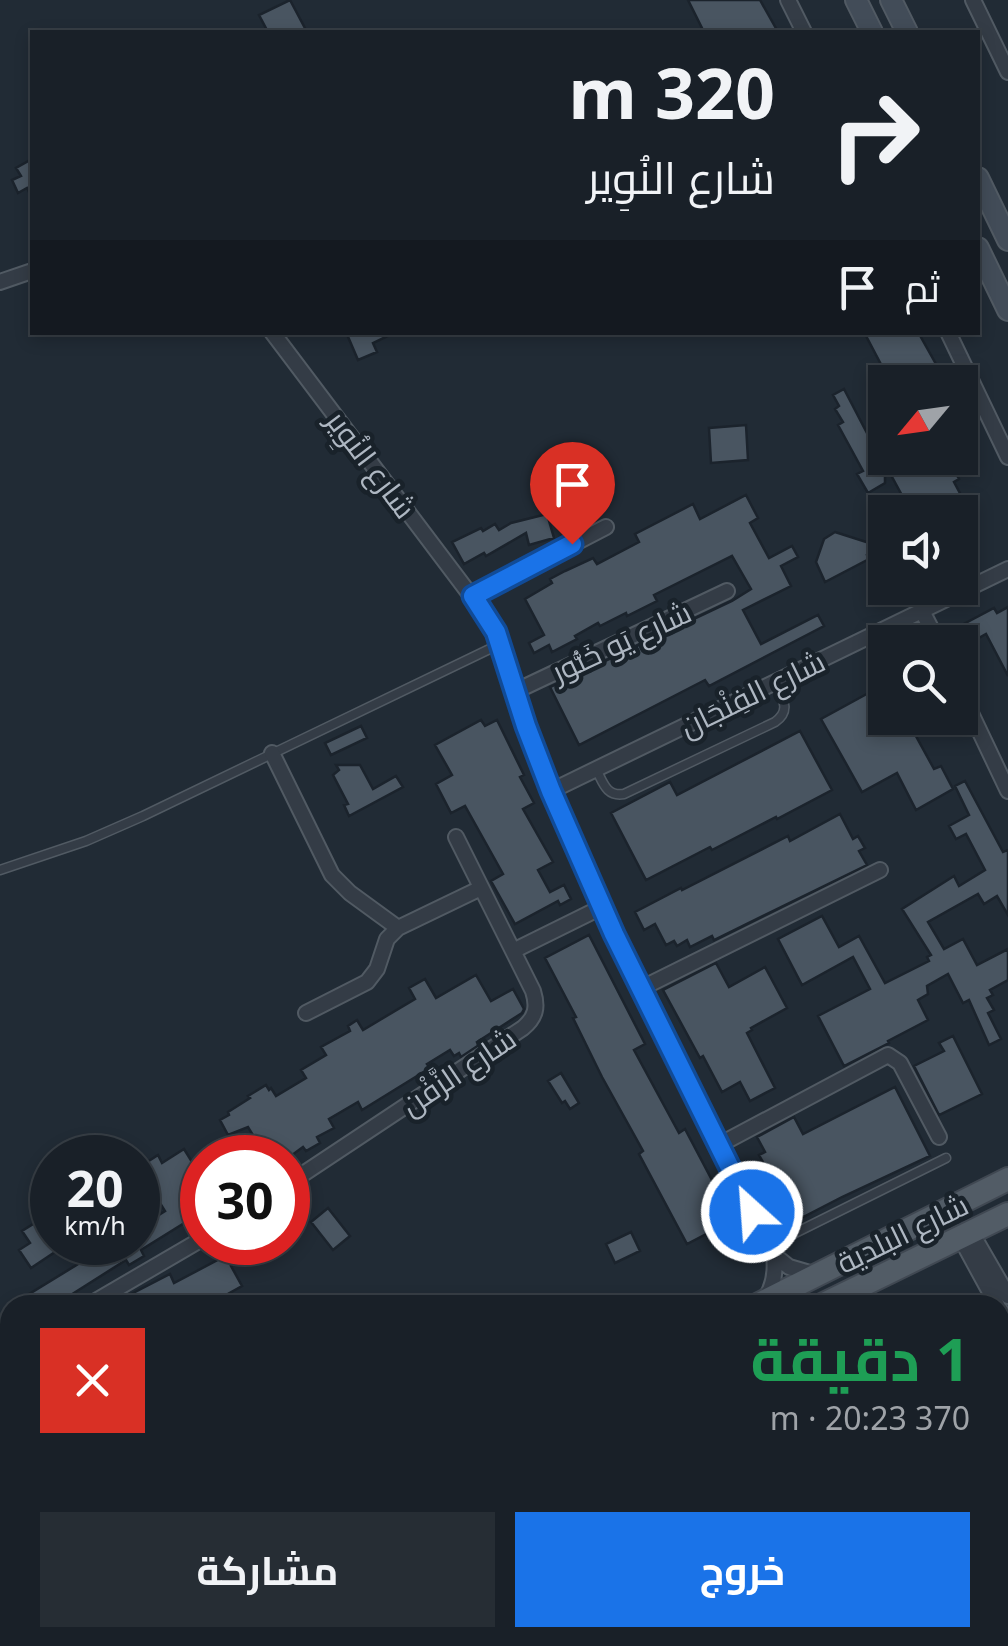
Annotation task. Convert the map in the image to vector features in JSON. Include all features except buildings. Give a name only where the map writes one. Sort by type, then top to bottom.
[{"type":"main road","points":[[856,0],[871,30]]},
{"type":"main road","points":[[891,0],[906,30]]},
{"type":"main road","points":[[980,182],[1008,240]]},
{"type":"main road","points":[[980,252],[1008,310]]},
{"type":"main road","name":"شارع البلدية","points":[[777,1295],[1008,1179]]},
{"type":"main road","name":"شارع البلدية","points":[[858,1295],[1008,1214]]},
{"type":"street","points":[[788,0],[803,30]]},
{"type":"street","points":[[973,0],[1008,72]]},
{"type":"street","points":[[0,282],[30,272]]},
{"type":"street","name":"شارع النُوِير","points":[[274,335],[490,621],[551,791],[602,907],[772,1250]]},
{"type":"street","points":[[949,335],[1008,457]]},
{"type":"street","points":[[473,596],[606,527]]},
{"type":"street","name":"شارع الفِنْجَان","points":[[551,791],[1008,569]]},
{"type":"street","name":"شارع يَو خَنُّور","points":[[516,691],[727,590]]},
{"type":"street","points":[[922,611],[929,625]]},
{"type":"street","points":[[978,728],[1008,790]]},
{"type":"street","points":[[272,754],[332,875],[398,928]]},
{"type":"street","name":"شارع الزَّفْن","points":[[310,1169],[530,1021],[536,1012],[536,1002],[513,950],[456,837]]},
{"type":"street","points":[[642,988],[880,870]]},
{"type":"street","points":[[306,1013],[367,982],[377,969],[387,939],[398,928],[481,888]]},
{"type":"street","points":[[513,950],[602,907]]},
{"type":"street","points":[[719,1144],[888,1055],[900,1064],[938,1137]]},
{"type":"street","points":[[966,1234],[1007,1295]]},
{"type":"street","points":[[966,1234],[994,1295]]},
{"type":"street","points":[[772,1250],[798,1271],[816,1274]]},
{"type":"street","points":[[766,1295],[775,1275],[772,1250]]},
{"type":"street","points":[[106,1295],[180,1252]]},
{"type":"lane","points":[[0,870],[114,829],[500,644]]},
{"type":"lane","points":[[596,769],[607,790],[624,794],[775,722],[786,708],[774,683]]},
{"type":"lane","points":[[772,1250],[946,1158]]},
{"type":"route","points":[[572,544],[473,596],[496,632],[551,791],[614,934],[752,1212]]}]
